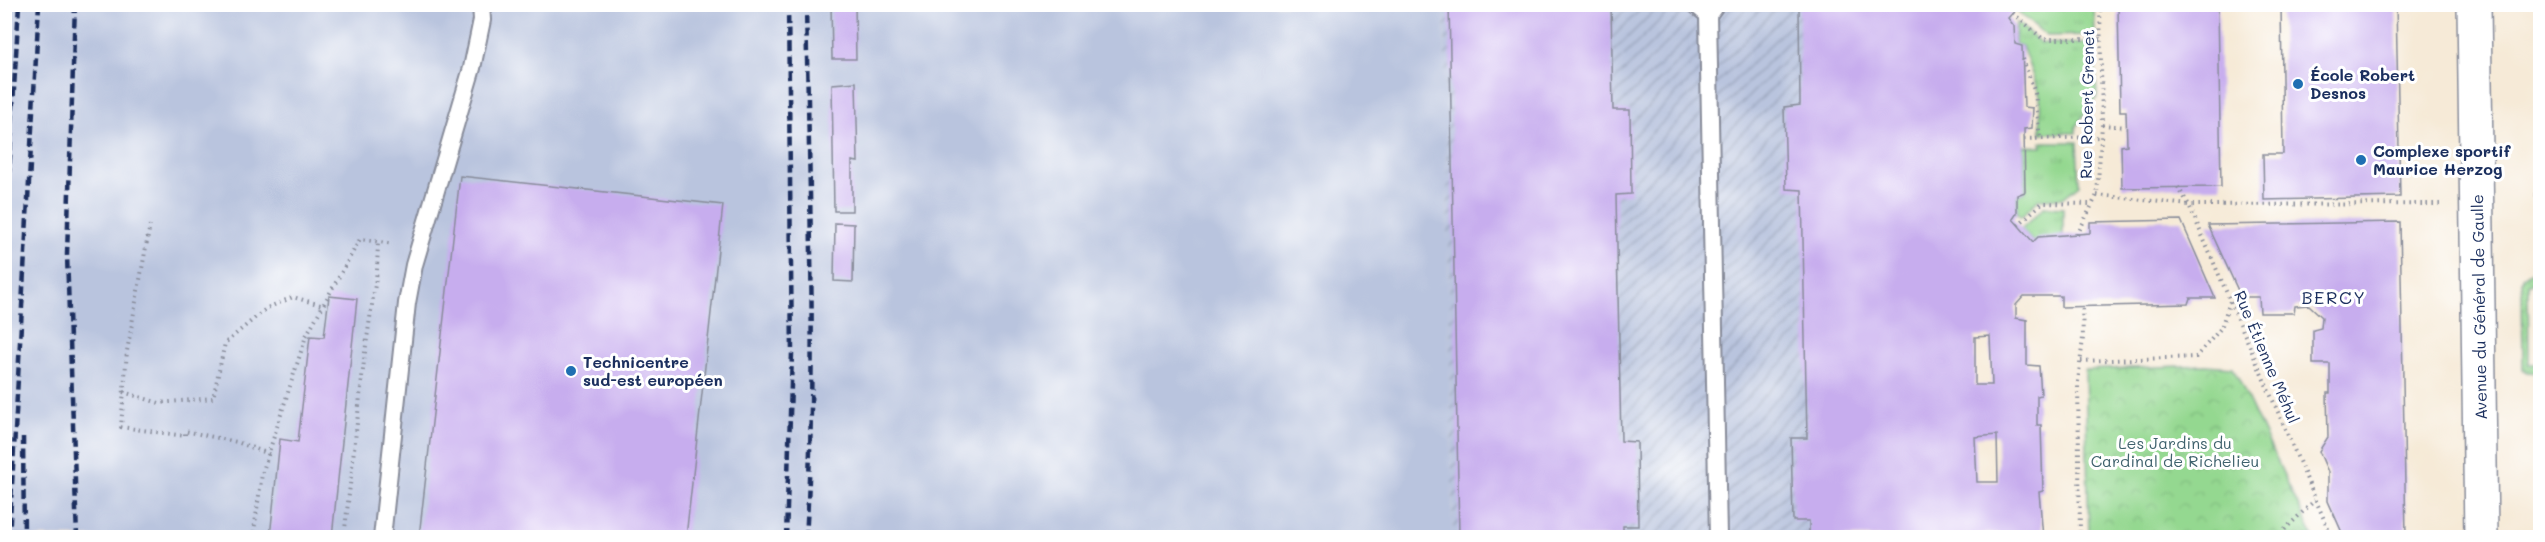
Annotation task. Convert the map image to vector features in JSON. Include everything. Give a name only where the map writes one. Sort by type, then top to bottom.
[{"type":"street","name":"Avenue du Général de Gaulle","points":[[2474,4],[2481,537]]},
{"type":"lane","points":[[382,537],[407,303],[420,241],[472,68],[482,20],[481,4]]},
{"type":"lane","points":[[1706,8],[1718,537]]},
{"type":"path","name":"Rue Robert Grenet","points":[[2077,235],[2097,195],[2102,125],[2100,4]]},
{"type":"path","points":[[2013,13],[2043,39],[2101,39]]},
{"type":"path","points":[[2023,59],[2036,93],[2040,138]]},
{"type":"path","points":[[2102,125],[2127,128]]},
{"type":"path","points":[[2024,139],[2101,137]]},
{"type":"path","name":"Rue Étienne Méhul","points":[[2178,187],[2189,205],[2332,537]]},
{"type":"path","points":[[2097,195],[2189,205],[2478,204]]},
{"type":"path","points":[[2018,225],[2042,202],[2093,204]]},
{"type":"path","points":[[150,225],[132,316],[121,427],[184,436],[185,431],[237,442],[269,454]]},
{"type":"path","points":[[253,537],[262,474],[306,336],[321,305],[360,239],[407,247],[420,241]]},
{"type":"path","points":[[344,537],[365,352],[377,271],[378,241]]},
{"type":"path","points":[[123,392],[159,403],[213,398],[225,343],[267,308],[293,297],[321,305]]},
{"type":"path","points":[[2081,361],[2196,357],[2221,328],[2230,301]]},
{"type":"path","points":[[2080,537],[2078,382],[2083,338],[2082,306]]},
{"type":"path","points":[[2276,537],[2315,500]]},
{"type":"shaded area","points":[[4,5],[1444,5],[1453,537],[5,537]]},
{"type":"shaded area","points":[[1444,5],[1953,5],[1966,537],[1453,537]]},
{"type":"green space","points":[[2021,5],[2094,5],[2095,35],[2047,36],[2016,10]]},
{"type":"green space","points":[[2016,22],[2041,43],[2094,44],[2097,97],[2076,126],[2076,133],[2041,133],[2040,96],[2022,46],[2015,44]]},
{"type":"green space","points":[[2041,142],[2077,142],[2079,185],[2063,198],[2039,199],[2021,217],[2017,213],[2017,195],[2025,192],[2024,146],[2042,146]]},
{"type":"green space","points":[[2044,207],[2063,208],[2063,236],[2033,242],[2021,229]]},
{"type":"green space","points":[[2532,271],[2540,282],[2528,284],[2529,364],[2540,364],[2540,373],[2523,369],[2522,282],[2523,277]]},
{"type":"green space","name":"Les Jardins du Cardinal de Richelieu","points":[[2206,365],[2233,367],[2313,537],[2089,537],[2085,370]]},
{"type":"building","points":[[831,4],[855,4],[856,59],[832,59]]},
{"type":"building","points":[[1449,4],[1611,4],[1613,110],[1630,110],[1631,194],[1616,195],[1621,441],[1637,442],[1638,526],[1623,526],[1623,537],[1459,537]]},
{"type":"building","points":[[1799,4],[2021,4],[2008,18],[2014,26],[2015,44],[2022,46],[2024,107],[2033,108],[2032,128],[2024,129],[2025,192],[2017,195],[2017,213],[2013,219],[2033,242],[2038,237],[2090,233],[2090,222],[2181,220],[2215,298],[2190,298],[2188,304],[2061,307],[2061,296],[2024,296],[2016,305],[2016,318],[2027,320],[2027,365],[2039,366],[2041,395],[2037,396],[2037,425],[2041,425],[2043,491],[2039,492],[2043,537],[1999,537],[1999,533],[1978,534],[1978,537],[1809,537],[1809,521],[1793,521],[1791,438],[1807,438],[1802,190],[1786,189],[1784,107],[1800,105]],"holes":[[[1990,336],[1992,385],[1975,385],[1975,337]],[[1997,435],[1998,482],[1977,482],[1975,437]]]},
{"type":"building","points":[[2118,4],[2218,4],[2221,187],[2122,188],[2121,146],[2127,145],[2126,111],[2120,111]]},
{"type":"building","points":[[2281,4],[2396,4],[2400,197],[2264,200],[2263,154],[2283,154]]},
{"type":"building","points":[[856,82],[858,162],[852,161],[852,211],[834,211],[832,84]]},
{"type":"building","points":[[2540,173],[2540,207],[2535,195]]},
{"type":"building","name":"Technicentre sud-est européen","points":[[460,176],[723,205],[686,537],[419,537]]},
{"type":"building","points":[[2400,222],[2406,537],[2344,537],[2328,501],[2328,472],[2319,451],[2328,437],[2327,393],[2330,393],[2330,364],[2313,364],[2313,330],[2321,328],[2322,317],[2309,305],[2295,306],[2294,313],[2260,313],[2259,297],[2241,297],[2208,225]]},
{"type":"building","points":[[835,223],[854,224],[853,282],[834,281]]},
{"type":"building","points":[[329,296],[357,299],[332,537],[270,537],[280,439],[298,442],[310,336],[324,337]]},
{"type":"railway","points":[[4,258],[19,4]]},
{"type":"railway","points":[[9,538],[39,4]]},
{"type":"railway","points":[[75,4],[67,255],[77,538]]},
{"type":"railway","points":[[786,538],[792,353],[788,4]]},
{"type":"railway","points":[[806,4],[812,338],[806,538]]},
{"type":"railway","points":[[23,437],[24,538]]},
{"type":"place","name":"École Robert Desnos","points":[[2298,84]]},
{"type":"place","name":"Complexe sportif Maurice Herzog","points":[[2361,160]]},
{"type":"place","name":"Technicentre sud-est européen","points":[[571,371]]},
{"type":"district","name":"BERCY","points":[[2334,298]]}]
